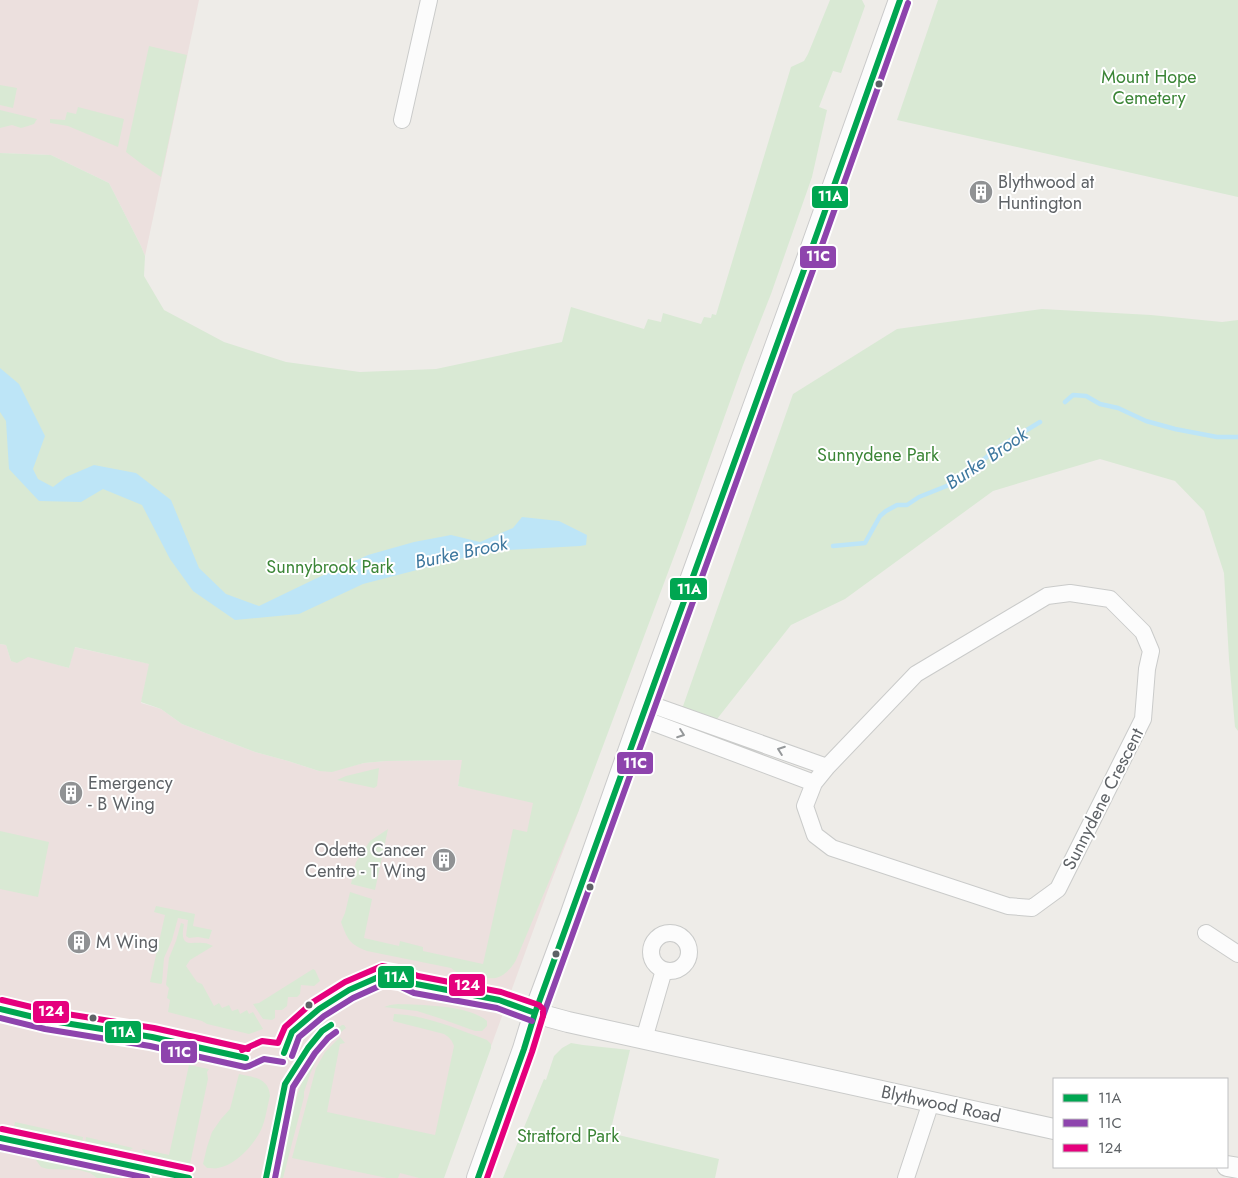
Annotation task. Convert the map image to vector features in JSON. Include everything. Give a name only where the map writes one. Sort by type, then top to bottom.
[{"type":"main road","points":[[478,1178],[524,1050],[535,1013],[746,427],[810,256],[900,0]]},
{"type":"street","points":[[402,120],[429,0]]},
{"type":"street","name":"Sunnydene Crescent","points":[[1070,594],[1110,599],[1143,632],[1151,651],[1147,669],[1144,719],[1058,889],[1032,908],[1008,906],[832,848],[815,835],[805,806],[814,783],[916,674],[1047,596],[1070,594]]},
{"type":"street","points":[[644,711],[728,731],[827,767]]},
{"type":"street","points":[[644,711],[721,748],[814,783]]},
{"type":"street","points":[[721,748],[728,731]]},
{"type":"street","points":[[1206,934],[1238,954]]},
{"type":"street","points":[[644,1039],[664,970]]},
{"type":"street","name":"Blythwood Road","points":[[535,1013],[644,1039],[1053,1129]]},
{"type":"street","points":[[906,1178],[931,1102]]},
{"type":"shaded area","points":[[0,0],[199,0],[145,256],[109,183],[51,155],[0,153]]},
{"type":"shaded area","points":[[0,644],[6,645],[11,661],[28,656],[69,668],[74,647],[150,664],[141,703],[161,709],[182,724],[255,752],[319,771],[332,771],[364,763],[386,761],[463,760],[458,786],[579,810],[443,1178],[0,1178]]},
{"type":"green space","name":"Sunnybrook Park","points":[[830,0],[862,0],[865,6],[841,73],[833,71],[819,107],[827,110],[812,177],[771,294],[579,810],[516,960],[502,975],[496,978],[484,978],[464,975],[451,968],[367,951],[350,941],[341,922],[350,892],[372,899],[364,938],[399,946],[400,941],[423,947],[423,951],[483,964],[513,829],[527,832],[533,803],[458,786],[462,760],[364,763],[332,772],[319,771],[255,752],[182,724],[161,709],[141,702],[149,664],[75,647],[69,668],[28,657],[17,663],[11,661],[6,645],[0,644],[0,153],[51,155],[109,183],[145,256],[144,276],[164,310],[224,342],[286,362],[360,372],[436,369],[562,342],[571,307],[644,329],[648,319],[661,322],[663,313],[701,324],[704,317],[711,318],[712,314],[716,315],[791,67],[804,61]]},
{"type":"green space","name":"Mount Hope Cemetery","points":[[938,0],[1238,0],[1238,197],[897,120]]},
{"type":"green space","points":[[149,46],[187,55],[161,177],[126,152]]},
{"type":"green space","points":[[0,85],[17,88],[13,108],[0,105]]},
{"type":"green space","points":[[78,107],[124,119],[118,147],[68,126],[50,123],[50,119],[65,120],[67,112],[76,114]]},
{"type":"green space","points":[[0,110],[37,119],[34,124],[21,128],[12,125],[0,128]]},
{"type":"green space","name":"Sunnydene Park","points":[[1042,309],[1151,315],[1222,322],[1238,320],[1238,731],[1235,727],[1224,573],[1204,511],[1175,481],[1100,459],[993,491],[845,599],[791,625],[717,719],[682,709],[793,394],[897,329]]},
{"type":"green space","points":[[379,768],[377,786],[374,788],[337,780],[346,776]]},
{"type":"green space","points":[[388,829],[375,890],[351,884],[356,862],[370,841]]},
{"type":"green space","points":[[0,831],[49,842],[38,897],[0,889]]},
{"type":"green space","points":[[156,906],[195,914],[193,926],[212,930],[209,939],[189,938],[186,936],[188,920],[178,918],[172,940],[164,958],[161,984],[150,982],[165,915],[154,912]]},
{"type":"green space","points":[[181,923],[184,924],[183,933],[186,942],[207,943],[213,946],[190,960],[186,966],[197,982],[202,984],[214,1006],[219,1003],[222,1008],[229,1005],[232,1011],[238,1009],[240,1014],[247,1010],[249,1014],[253,1012],[263,1029],[249,1034],[168,1012],[170,1000],[167,998],[169,988],[166,985],[169,958]]},
{"type":"green space","points":[[313,969],[320,981],[314,986],[301,985],[300,994],[297,997],[288,997],[287,1006],[282,1010],[275,1010],[275,1018],[272,1020],[263,1019],[253,1004],[259,1003]]},
{"type":"green space","points":[[398,1004],[457,1009],[479,1016],[487,1021],[487,1026],[482,1031],[475,1031],[417,1011],[384,1007]]},
{"type":"green space","points":[[394,1014],[418,1017],[441,1023],[487,1040],[491,1044],[444,1178],[419,1178],[400,1173],[398,1178],[387,1178],[292,1158],[316,1068],[325,1052],[340,1037],[345,1043],[340,1044],[327,1112],[435,1135],[454,1046],[444,1034],[393,1021]]},
{"type":"green space","points":[[342,1025],[346,1028],[323,1049],[311,1072],[304,1092],[283,1178],[276,1178],[302,1081],[314,1055],[331,1034]]},
{"type":"green space","name":"Stratford Park","points":[[571,1043],[630,1050],[610,1133],[719,1159],[715,1178],[503,1178],[544,1079],[546,1080],[554,1056]]},
{"type":"green space","points":[[189,1065],[209,1069],[190,1164],[185,1168],[154,1160],[145,1154],[142,1149],[169,1155]]},
{"type":"green space","points":[[239,1074],[259,1079],[267,1085],[270,1096],[263,1126],[258,1136],[237,1159],[225,1166],[207,1168],[203,1164],[212,1132],[230,1109]]},
{"type":"green space","points":[[15,1122],[83,1137],[82,1145],[13,1130]]},
{"type":"green space","points":[[86,1137],[133,1148],[116,1153],[103,1151],[85,1146]]},
{"type":"green space","points":[[34,1153],[144,1178],[97,1178],[90,1173],[79,1170],[48,1169],[41,1167],[29,1155]]},
{"type":"water","points":[[0,368],[19,384],[45,436],[33,469],[38,479],[53,487],[66,477],[94,465],[136,473],[171,500],[199,568],[226,594],[259,606],[368,555],[414,542],[451,535],[480,542],[513,528],[522,517],[559,521],[587,535],[586,545],[490,551],[363,584],[299,614],[235,620],[193,591],[170,559],[142,505],[103,489],[81,502],[39,501],[9,469],[6,421],[0,412]]},
{"type":"waterway","name":"Burke Brook","points":[[1065,402],[1073,395],[1086,396],[1100,404],[1118,408],[1146,421],[1175,429],[1217,437],[1238,437]]},
{"type":"waterway","name":"Burke Brook","points":[[833,546],[865,543],[880,516],[886,511],[897,505],[907,505],[919,497],[959,481],[996,449],[1040,422]]},
{"type":"transit line","name":"11A","points":[[478,1178],[535,1013],[900,0]]},
{"type":"transit line","name":"11C","points":[[543,1016],[908,3]]},
{"type":"transit line","name":"124","points":[[242,1050],[262,1041],[278,1043],[285,1027],[313,1002],[345,982],[382,966],[403,970],[418,976],[501,992],[539,1005],[543,1009],[543,1016],[487,1178]]},
{"type":"transit line","name":"11A","points":[[284,1053],[292,1032],[319,1009],[349,990],[383,975],[401,978],[416,984],[499,1000],[535,1013]]},
{"type":"transit line","name":"11C","points":[[292,1056],[299,1037],[324,1016],[353,998],[384,984],[399,986],[414,993],[497,1008],[532,1021]]},
{"type":"transit line","name":"124","points":[[2,1000],[48,1011],[154,1028],[248,1049]]},
{"type":"transit line","name":"11A","points":[[0,1009],[46,1020],[152,1037],[246,1058]]},
{"type":"transit line","name":"11C","points":[[0,1018],[45,1029],[150,1046],[245,1067],[264,1059],[283,1062]]},
{"type":"transit line","name":"11A","points":[[266,1178],[285,1084],[308,1048],[322,1031],[331,1025]]},
{"type":"transit line","name":"11C","points":[[275,1178],[293,1087],[315,1053],[336,1032]]},
{"type":"transit line","name":"124","points":[[2,1129],[191,1169]]},
{"type":"transit line","name":"11A","points":[[0,1138],[189,1178]]},
{"type":"transit line","name":"11C","points":[[0,1147],[147,1178]]},
{"type":"place","name":"Blythwood at Huntington","points":[[981,192]]},
{"type":"place","name":"Emergency - B Wing","points":[[71,793]]},
{"type":"place","name":"Odette Cancer Centre - T Wing","points":[[444,860]]},
{"type":"place","name":"M Wing","points":[[79,942]]}]
